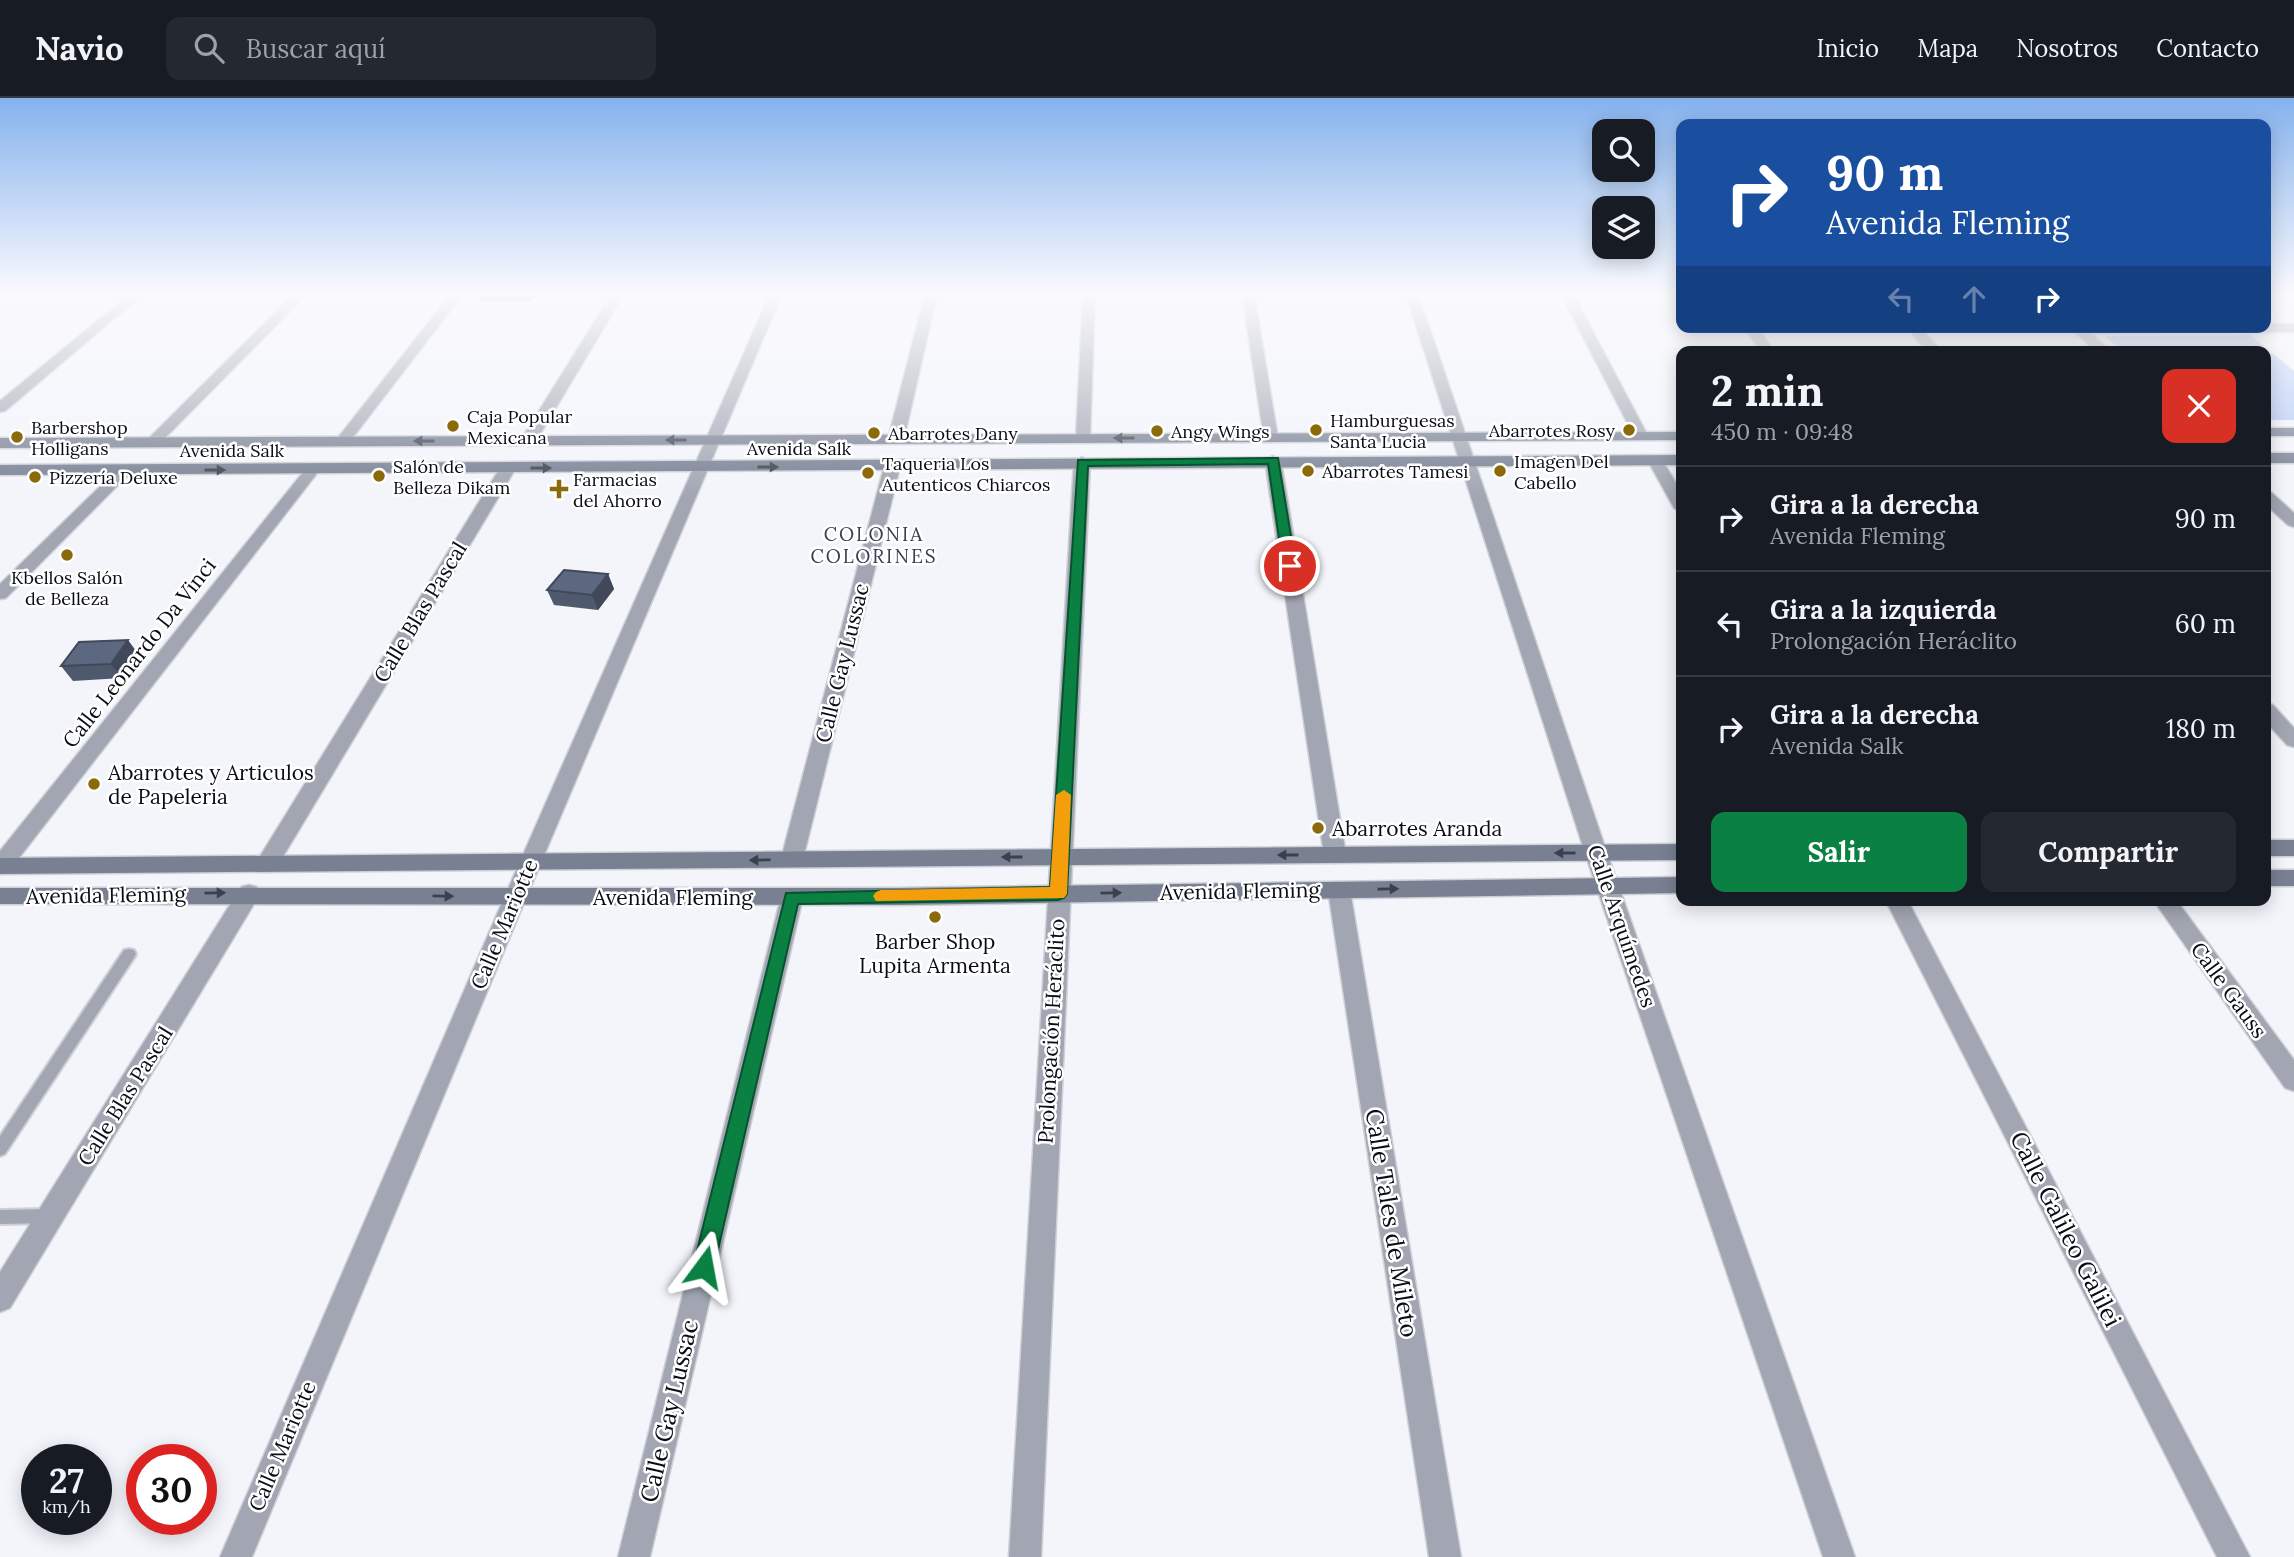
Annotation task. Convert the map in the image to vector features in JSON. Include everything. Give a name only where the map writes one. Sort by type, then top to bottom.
[{"type":"main road","points":[[2271,432],[2294,432]]},
{"type":"main road","name":"Avenida Salk","points":[[0,470],[892,467],[1083,450],[1271,438],[1676,436]]},
{"type":"main road","name":"Avenida Salk","points":[[0,443],[896,439],[1273,461],[1676,460]]},
{"type":"main road","points":[[2271,458],[2294,458]]},
{"type":"main road","points":[[2271,848],[2294,848]]},
{"type":"main road","name":"Avenida Fleming","points":[[0,866],[1676,852]]},
{"type":"main road","points":[[2271,878],[2294,878]]},
{"type":"main road","name":"Avenida Fleming","points":[[0,896],[249,893],[514,898],[792,897],[1676,885]]},
{"type":"street","points":[[0,408],[55,362]]},
{"type":"street","points":[[153,442],[232,362]]},
{"type":"street","points":[[342,442],[404,362]]},
{"type":"street","points":[[528,441],[576,362]]},
{"type":"street","name":"Calle Mariotte","points":[[236,1557],[514,898],[746,362]]},
{"type":"street","points":[[896,439],[914,362]]},
{"type":"street","name":"Prolongación Heráclito","points":[[1025,1557],[1086,362]]},
{"type":"street","points":[[1259,362],[1271,438]]},
{"type":"street","name":"Calle Arquímedes","points":[[1434,362],[1607,886],[1839,1557]]},
{"type":"street","points":[[1603,362],[1641,436]]},
{"type":"street","points":[[1273,461],[1335,855]]},
{"type":"street","points":[[1656,461],[1676,497]]},
{"type":"street","name":"Calle Gay Lussac","points":[[792,859],[892,467]]},
{"type":"street","name":"Calle Blas Pascal","points":[[267,864],[508,468]]},
{"type":"street","name":"Calle Leonardo Da Vinci","points":[[0,866],[313,469]]},
{"type":"street","points":[[0,594],[125,470]]},
{"type":"street","points":[[2271,501],[2294,522]]},
{"type":"street","points":[[2271,715],[2294,740]]},
{"type":"street","name":"Calle Tales de Mileto","points":[[1339,890],[1445,1557]]},
{"type":"street","name":"Calle Blas Pascal","points":[[0,1298],[249,893]]},
{"type":"street","name":"Calle Gay Lussac","points":[[634,1557],[792,897]]},
{"type":"street","name":"Calle Galileo Galilei","points":[[1901,906],[2234,1557]]},
{"type":"street","name":"Calle Gauss","points":[[2169,906],[2294,1080]]},
{"type":"lane","points":[[0,1149],[129,954]]},
{"type":"lane","points":[[0,1217],[51,1216]]},
{"type":"shaded area","points":[[2271,362],[2283,362],[2294,371],[2294,420],[2271,420]]},
{"type":"building","points":[[564,570],[608,574],[592,595],[547,590]]},
{"type":"building","points":[[128,640],[111,664],[61,666],[79,642]]},
{"type":"slow traffic","points":[[881,896],[1058,894],[1064,795]]},
{"type":"place","name":"Caja Popular Mexicana","points":[[453,426]]},
{"type":"place","name":"Hamburguesas Santa Lucia","points":[[1316,430]]},
{"type":"place","name":"Abarrotes Rosy","points":[[1629,430]]},
{"type":"place","name":"Angy Wings","points":[[1157,431]]},
{"type":"place","name":"Abarrotes Dany","points":[[874,433]]},
{"type":"place","name":"Barbershop Holligans","points":[[17,437]]},
{"type":"place","name":"Abarrotes Tamesi","points":[[1308,471]]},
{"type":"place","name":"Imagen Del Cabello","points":[[1500,471]]},
{"type":"place","name":"Taqueria Los Autenticos Chiarcos","points":[[868,473]]},
{"type":"place","name":"Salón de Belleza Dikam","points":[[379,476]]},
{"type":"place","name":"Pizzería Deluxe","points":[[35,477]]},
{"type":"place","name":"Farmacias del Ahorro","points":[[559,489]]},
{"type":"place","name":"Kbellos Salón de Belleza","points":[[67,555]]},
{"type":"place","name":"Abarrotes y Articulos de Papeleria","points":[[94,784]]},
{"type":"place","name":"Abarrotes Aranda","points":[[1318,828]]},
{"type":"place","name":"Barber Shop Lupita Armenta","points":[[935,917]]},
{"type":"district","name":"COLONIA COLORINES","points":[[874,545]]},
{"type":"route","points":[[704,1267],[792,897],[1058,894],[1082,462],[1273,461],[1290,566]]}]
